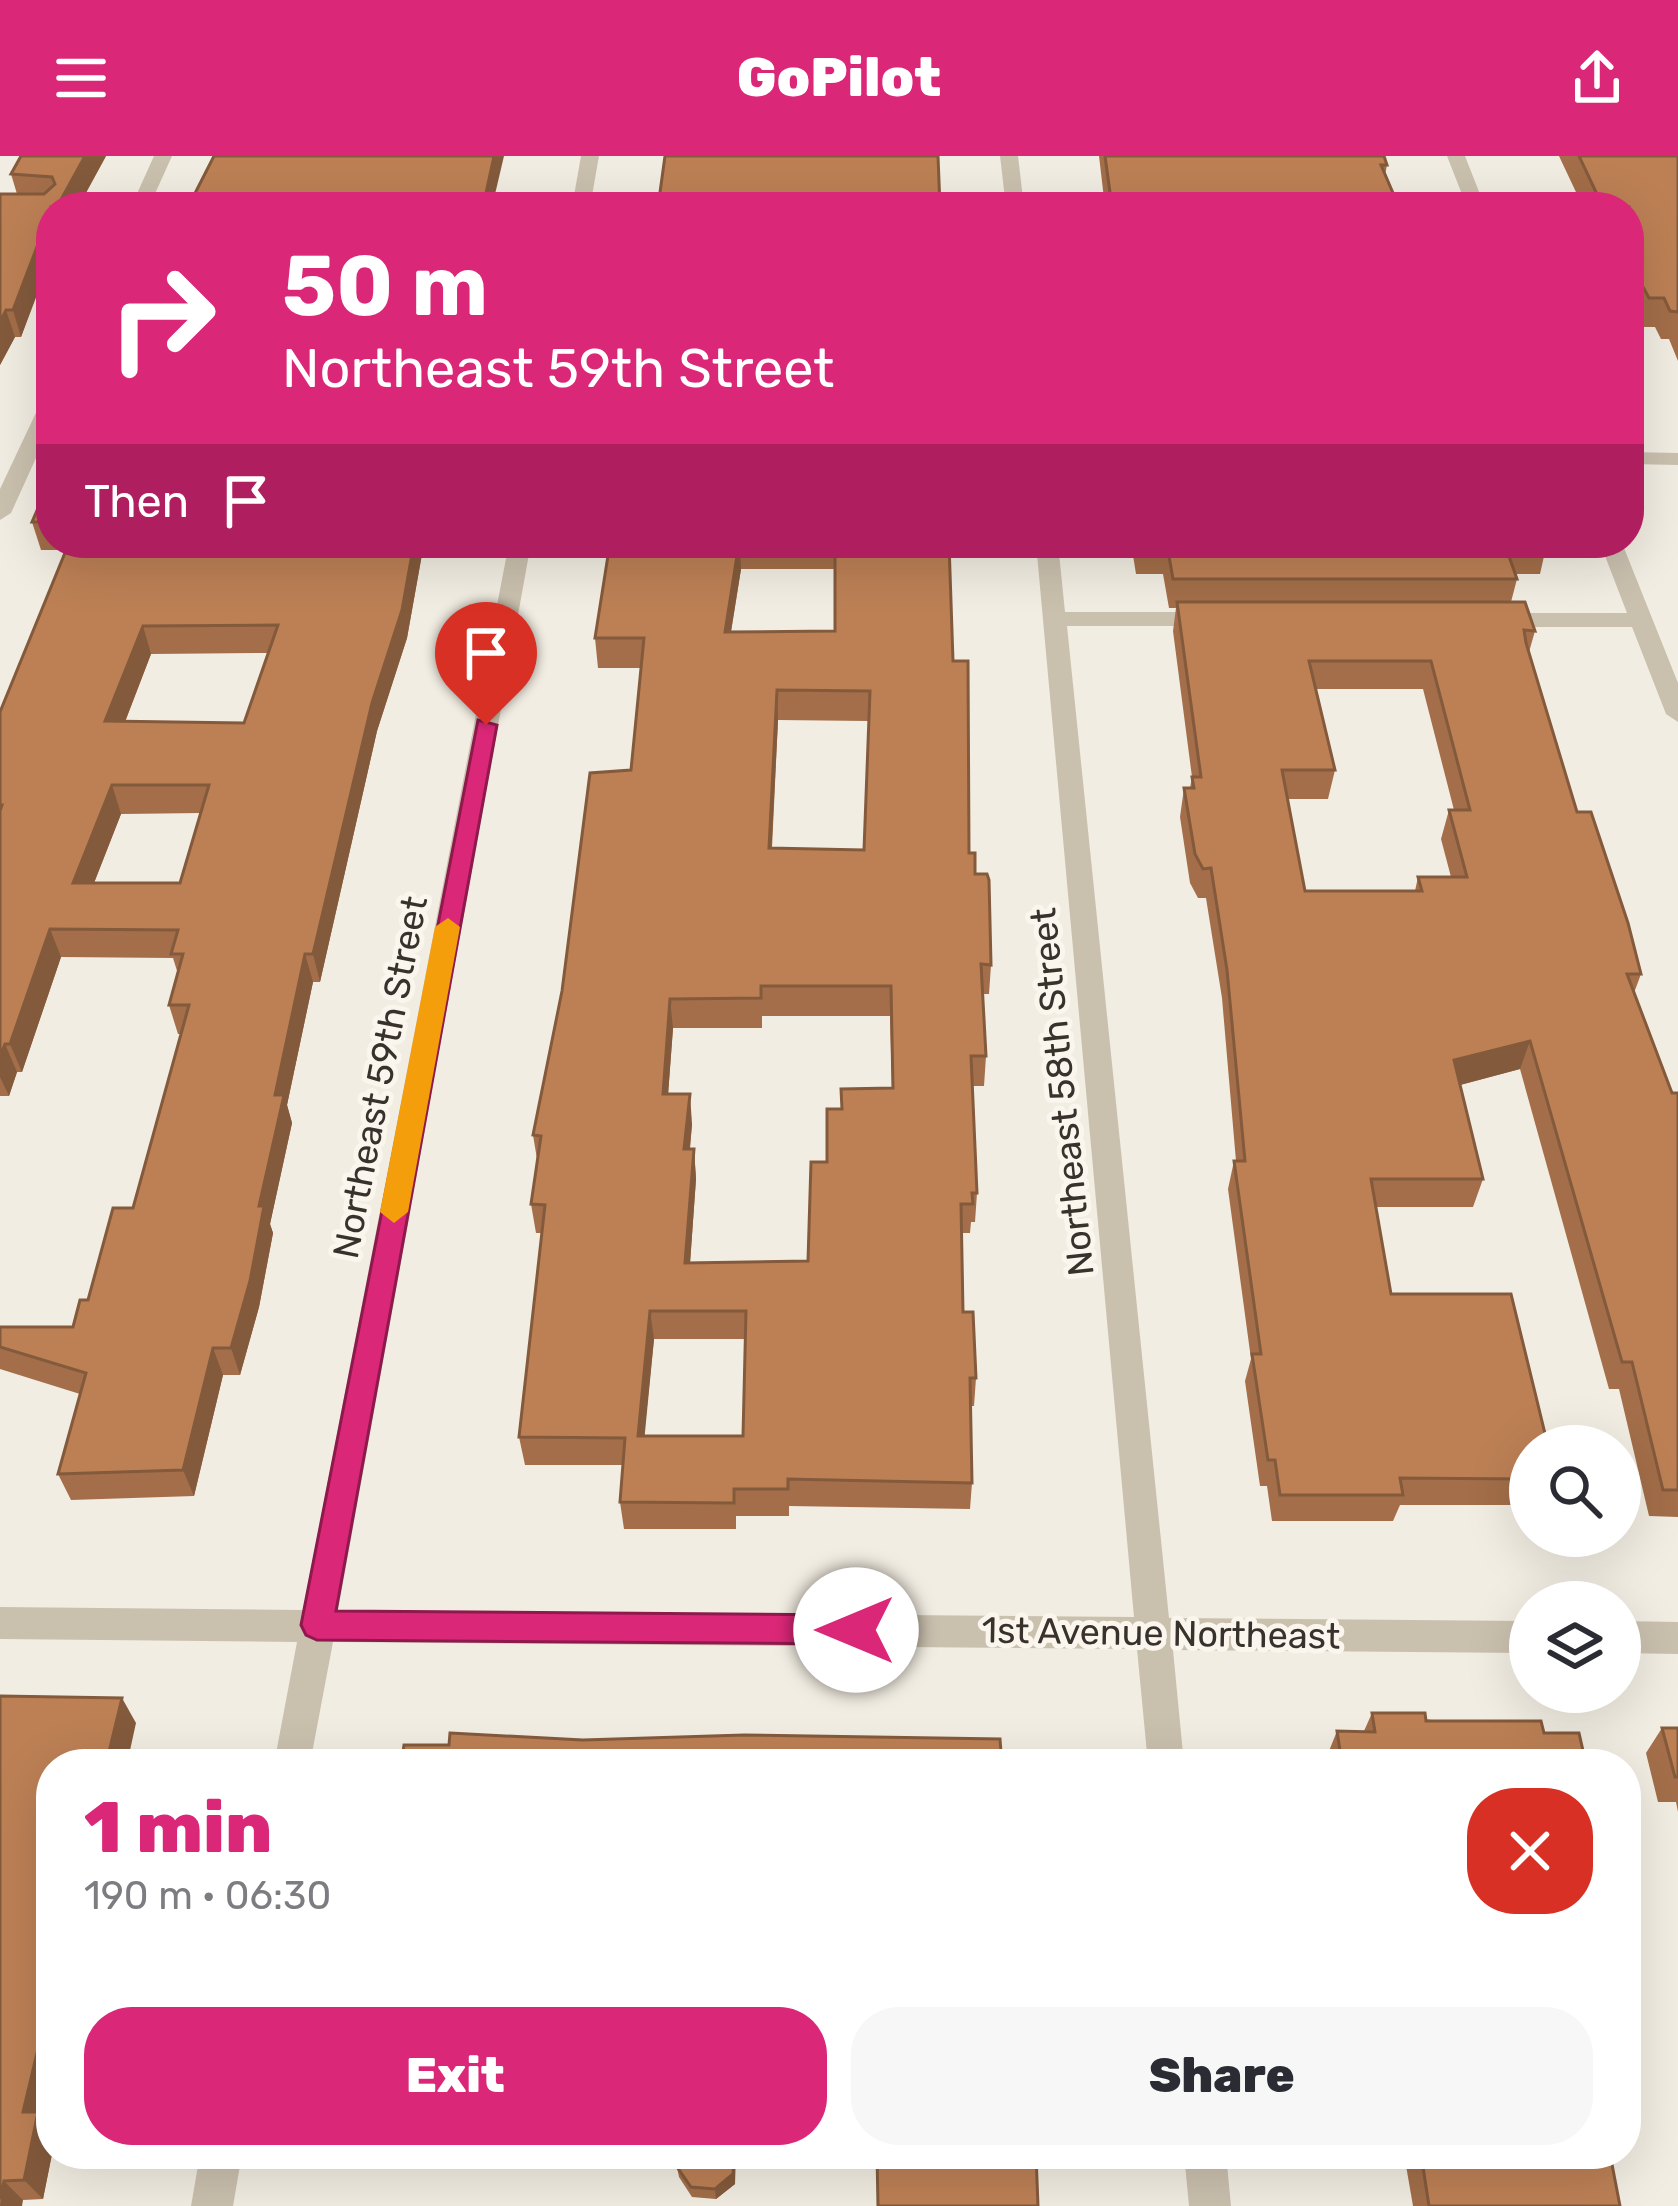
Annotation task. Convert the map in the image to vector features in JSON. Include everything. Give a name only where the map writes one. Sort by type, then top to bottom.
[{"type":"street","points":[[147,192],[164,156]]},
{"type":"street","points":[[583,192],[590,156]]},
{"type":"street","points":[[1009,156],[1013,192]]},
{"type":"street","points":[[1456,156],[1470,192]]},
{"type":"street","points":[[0,444],[36,445]]},
{"type":"street","points":[[0,513],[36,453]]},
{"type":"street","points":[[1644,458],[1678,459]]},
{"type":"street","name":"Northeast 59th Street","points":[[295,1749],[517,558]]},
{"type":"street","name":"Northeast 58th Street","points":[[1049,558],[1165,1749]]},
{"type":"street","points":[[1617,558],[1678,714]]},
{"type":"street","points":[[1054,619],[1251,620]]},
{"type":"street","points":[[1456,620],[1642,620]]},
{"type":"street","name":"1st Avenue Northeast","points":[[0,1623],[1509,1637]]},
{"type":"street","points":[[1641,1637],[1678,1638]]},
{"type":"street","points":[[212,2206],[218,2169]]},
{"type":"street","points":[[1206,2169],[1210,2206]]},
{"type":"building","points":[[21,156],[85,156],[65,192],[46,192],[55,184],[52,177],[11,174]]},
{"type":"building","points":[[214,156],[494,156],[486,192],[196,192]]},
{"type":"building","points":[[665,156],[938,156],[939,192],[660,192]]},
{"type":"building","points":[[1105,156],[1384,156],[1387,165],[1381,165],[1393,192],[1110,192]]},
{"type":"building","points":[[1579,156],[1678,156],[1678,312],[1670,311],[1664,298],[1649,298],[1644,289],[1644,192],[1596,192]]},
{"type":"building","points":[[36,194],[36,250],[13,310],[6,310],[0,322],[0,196]]},
{"type":"building","points":[[63,558],[411,558],[313,954],[305,954],[275,1095],[284,1095],[259,1206],[264,1206],[250,1281],[231,1348],[213,1348],[183,1470],[58,1474],[86,1373],[0,1347],[0,1327],[73,1327],[80,1300],[88,1300],[113,1208],[133,1208],[189,1005],[169,1005],[183,954],[171,954],[178,930],[50,929],[10,1044],[5,1044],[0,1057],[0,712]],"holes":[[[278,625],[244,723],[105,721],[143,626]],[[112,785],[209,785],[180,883],[73,883]]]},
{"type":"building","points":[[608,558],[737,558],[725,632],[835,631],[835,558],[950,558],[953,661],[968,661],[969,853],[975,853],[975,874],[987,874],[989,880],[991,965],[981,964],[986,1056],[971,1056],[977,1193],[972,1193],[973,1204],[961,1204],[963,1312],[973,1312],[976,1378],[970,1378],[972,1483],[788,1479],[788,1489],[734,1489],[734,1503],[620,1502],[625,1438],[519,1437],[545,1205],[531,1204],[541,1136],[533,1135],[562,991],[590,773],[631,770],[644,638],[595,638]],"holes":[[[777,690],[870,691],[864,850],[769,848]],[[761,986],[891,986],[893,1088],[841,1089],[842,1109],[827,1109],[827,1162],[811,1162],[808,1261],[685,1263],[694,1149],[684,1149],[690,1094],[663,1094],[670,999],[761,998]],[[650,1311],[746,1311],[743,1436],[638,1436]]]},
{"type":"building","points":[[1169,558],[1510,558],[1517,579],[1173,579]]},
{"type":"building","points":[[1177,602],[1525,602],[1535,631],[1524,630],[1526,643],[1577,812],[1591,812],[1628,923],[1641,974],[1627,974],[1672,1093],[1678,1093],[1678,1490],[1663,1490],[1632,1362],[1622,1362],[1530,1041],[1454,1060],[1483,1179],[1371,1179],[1391,1294],[1511,1294],[1543,1425],[1509,1425],[1509,1479],[1400,1478],[1403,1495],[1280,1495],[1275,1460],[1268,1460],[1252,1354],[1261,1354],[1234,1161],[1245,1161],[1227,970],[1211,868],[1203,869],[1195,854],[1184,788],[1194,788],[1192,777],[1201,777]],"holes":[[[1309,661],[1431,661],[1470,810],[1449,810],[1467,877],[1418,877],[1422,891],[1305,891],[1282,770],[1335,770]]]},
{"type":"building","points":[[0,1696],[122,1698],[110,1749],[36,1749],[36,2057],[23,2112],[36,2112],[36,2122],[24,2180],[4,2181],[0,2199]]},
{"type":"building","points":[[1372,1713],[1425,1713],[1426,1721],[1541,1721],[1544,1733],[1579,1733],[1583,1749],[1340,1749],[1337,1731],[1375,1732]]},
{"type":"building","points":[[1662,1728],[1678,1728],[1678,1777],[1675,1777]]},
{"type":"building","points":[[450,1733],[583,1740],[744,1735],[1000,1739],[1001,1749],[403,1749],[404,1745],[449,1745]]},
{"type":"building","points":[[678,2169],[733,2169],[715,2189],[691,2187]]},
{"type":"building","points":[[877,2169],[1037,2169],[1038,2206],[878,2206]]},
{"type":"building","points":[[1423,2169],[1613,2169],[1620,2206],[1429,2206]]},
{"type":"slow traffic","points":[[394,1212],[448,927]]},
{"type":"route","points":[[486,725],[317,1625],[856,1630]]}]
